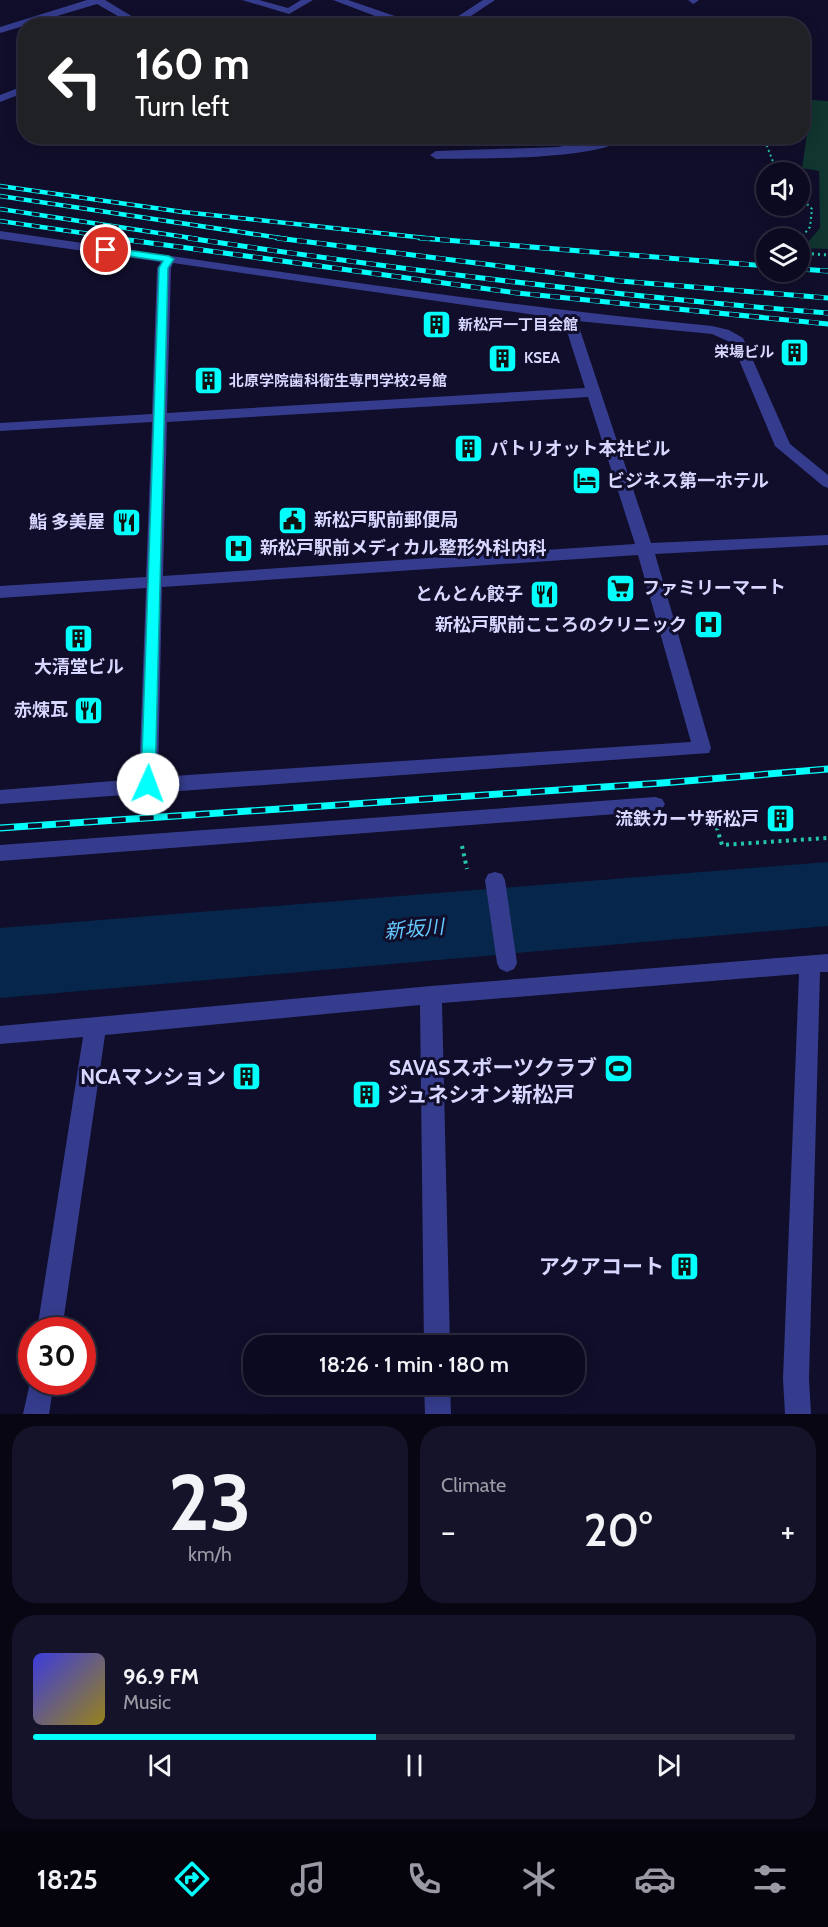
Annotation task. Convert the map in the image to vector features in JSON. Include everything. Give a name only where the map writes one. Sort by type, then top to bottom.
[{"type":"street","points":[[39,18],[98,0],[128,18]]},
{"type":"street","points":[[247,0],[289,11],[308,0]]},
{"type":"street","points":[[338,0],[391,18]]},
{"type":"street","points":[[461,18],[490,0]]},
{"type":"street","points":[[0,30],[18,24]]},
{"type":"street","points":[[0,99],[18,91]]},
{"type":"street","points":[[436,155],[564,150],[603,144]]},
{"type":"street","points":[[0,236],[460,302],[724,333],[738,341],[783,446],[828,483]]},
{"type":"street","points":[[148,784],[164,268],[169,259]]},
{"type":"street","points":[[0,797],[148,784],[702,748],[645,549],[569,316]]},
{"type":"street","points":[[0,427],[593,392]]},
{"type":"street","points":[[0,592],[645,549],[828,540]]},
{"type":"street","points":[[0,853],[655,804]]},
{"type":"street","points":[[495,880],[507,963]]},
{"type":"street","points":[[0,1035],[431,995],[819,964],[796,1379],[798,1414]]},
{"type":"street","points":[[431,995],[437,1335]]},
{"type":"street","points":[[51,1317],[96,1025]]},
{"type":"street","points":[[36,1414],[39,1395]]},
{"type":"street","points":[[437,1395],[438,1414]]},
{"type":"path","points":[[766,144],[773,162]]},
{"type":"path","points":[[809,228],[812,209],[810,207]]},
{"type":"path","points":[[810,254],[828,255]]},
{"type":"path","points":[[655,804],[659,819],[713,816],[722,845],[828,838]]},
{"type":"path","points":[[457,819],[470,883],[495,880]]},
{"type":"green space","points":[[812,100],[828,101],[828,249],[810,248],[810,240],[820,228],[819,171],[810,169],[810,162],[803,162],[806,144],[810,144]]},
{"type":"waterway","name":"新坂川","points":[[0,963],[828,894]]},
{"type":"railway","points":[[0,186],[183,212],[435,239]]},
{"type":"railway","points":[[0,196],[287,239]]},
{"type":"railway","points":[[0,209],[198,239]]},
{"type":"railway","points":[[0,221],[124,239]]},
{"type":"railway","points":[[114,238],[517,293],[828,324]]},
{"type":"railway","points":[[188,238],[508,281],[668,299],[828,313]]},
{"type":"railway","points":[[277,238],[620,281],[828,298]]},
{"type":"railway","points":[[420,238],[756,265]]},
{"type":"railway","points":[[810,270],[828,271]]},
{"type":"railway","points":[[0,828],[662,783],[828,769]]},
{"type":"place","name":"新松戸一丁目会館","points":[[437,325]]},
{"type":"place","name":"栄場ビル","points":[[795,352]]},
{"type":"place","name":"KSEA","points":[[503,358]]},
{"type":"place","name":"北原学院歯科衛生専門学校2号館","points":[[208,381]]},
{"type":"place","name":"パトリオット本社ビル","points":[[469,449]]},
{"type":"place","name":"ビジネス第一ホテル","points":[[586,481]]},
{"type":"place","name":"新松戸駅前郵便局","points":[[293,520]]},
{"type":"place","name":"鮨 多美屋","points":[[126,522]]},
{"type":"place","name":"新松戸駅前メディカル整形外科内科","points":[[239,548]]},
{"type":"place","name":"ファミリーマート","points":[[621,588]]},
{"type":"place","name":"とんとん餃子","points":[[544,594]]},
{"type":"place","name":"新松戸駅前こころのクリニック","points":[[708,625]]},
{"type":"place","name":"大清堂ビル","points":[[79,638]]},
{"type":"place","name":"赤煉瓦","points":[[89,710]]},
{"type":"place","name":"流鉄カーサ新松戸","points":[[780,819]]},
{"type":"place","name":"SAVASスポーツクラブ","points":[[618,1068]]},
{"type":"place","name":"NCAマンション","points":[[247,1077]]},
{"type":"place","name":"ジュネシオン新松戸","points":[[366,1095]]},
{"type":"place","name":"アクアコート","points":[[685,1267]]},
{"type":"route","points":[[106,250],[169,259],[164,268],[157,555],[148,784]]}]
